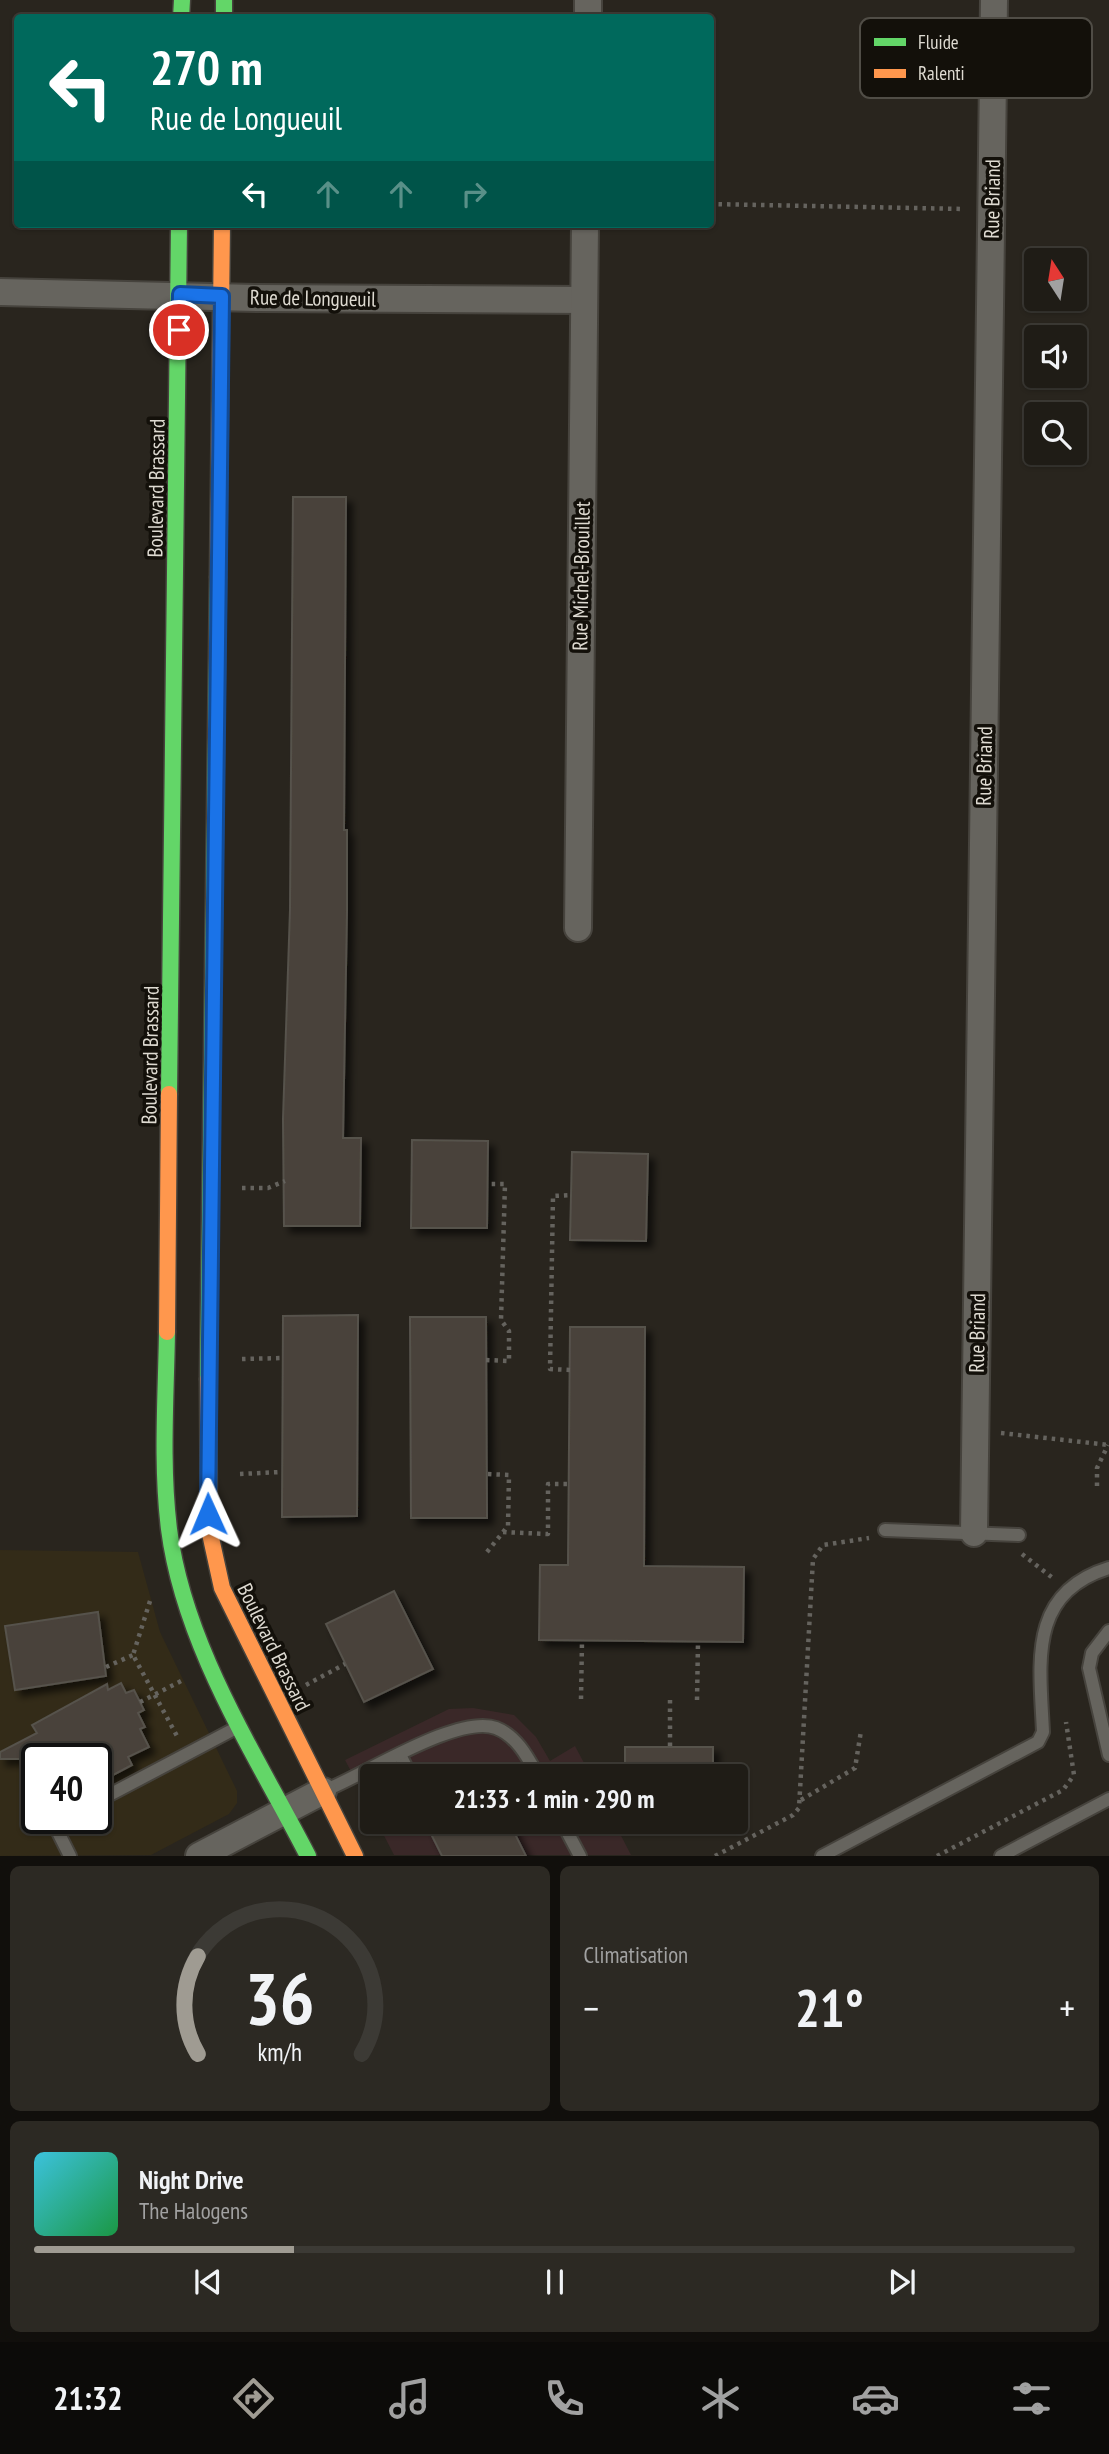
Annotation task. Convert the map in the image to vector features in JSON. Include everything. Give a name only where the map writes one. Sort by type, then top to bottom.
[{"type":"street","name":"Rue Briand","points":[[994,0],[994,18]]},
{"type":"street","name":"Rue Briand","points":[[974,1532],[993,98]]},
{"type":"street","name":"Boulevard Brassard","points":[[179,228],[166,1507],[172,1551],[188,1611],[241,1725],[308,1856]]},
{"type":"street","name":"Boulevard Brassard","points":[[222,228],[207,1448],[209,1529],[214,1558],[230,1609],[355,1856]]},
{"type":"street","name":"Rue Michel-Brouillet","points":[[578,928],[585,228]]},
{"type":"street","name":"Rue de Longueuil","points":[[0,292],[584,300]]},
{"type":"street","points":[[199,1856],[323,1791]]},
{"type":"lane","points":[[885,1530],[1019,1535]]},
{"type":"lane","points":[[822,1856],[1038,1742],[1043,1732],[1040,1653],[1044,1626],[1055,1607],[1076,1584],[1109,1568]]},
{"type":"lane","points":[[1109,1631],[1092,1653],[1089,1668],[1109,1755]]},
{"type":"lane","points":[[112,1794],[241,1725]]},
{"type":"lane","points":[[323,1791],[446,1733],[479,1725],[499,1729],[510,1737],[519,1744],[531,1764]]},
{"type":"lane","points":[[400,1755],[405,1764]]},
{"type":"lane","points":[[1000,1856],[1109,1799]]},
{"type":"lane","points":[[59,1834],[70,1856]]},
{"type":"lane","points":[[568,1834],[580,1856]]},
{"type":"path","points":[[714,204],[956,207],[956,210],[963,210],[963,204],[968,204],[968,207]]},
{"type":"path","points":[[242,1188],[268,1188],[285,1181]]},
{"type":"path","points":[[486,1360],[509,1361],[509,1331],[502,1320],[505,1184],[487,1184]]},
{"type":"path","points":[[570,1370],[550,1369],[553,1196],[571,1195]]},
{"type":"path","points":[[240,1359],[283,1358]]},
{"type":"path","points":[[993,1432],[1109,1445],[1097,1468],[1097,1486]]},
{"type":"path","points":[[239,1474],[281,1472]]},
{"type":"path","points":[[487,1474],[509,1475],[508,1526],[487,1552]]},
{"type":"path","points":[[503,1532],[548,1534],[548,1484],[568,1484]]},
{"type":"path","points":[[715,1856],[793,1815],[801,1801],[813,1559],[823,1545],[865,1540],[885,1530]]},
{"type":"path","points":[[1018,1551],[1055,1580]]},
{"type":"path","points":[[106,1667],[133,1655],[152,1597]]},
{"type":"path","points":[[581,1699],[582,1641]]},
{"type":"path","points":[[697,1700],[698,1642]]},
{"type":"path","points":[[133,1655],[180,1741]]},
{"type":"path","points":[[304,1686],[345,1664]]},
{"type":"path","points":[[140,1702],[185,1679]]},
{"type":"path","points":[[670,1700],[670,1746]]},
{"type":"path","points":[[801,1801],[855,1768],[861,1731]]},
{"type":"shaded area","points":[[0,1550],[138,1552],[160,1632],[237,1791],[237,1803],[229,1814],[151,1855],[0,1856]]},
{"type":"shaded area","points":[[473,1708],[514,1715],[536,1737],[550,1761],[575,1746],[585,1764],[360,1764],[360,1788],[345,1760],[449,1709]]},
{"type":"shaded area","points":[[383,1834],[620,1834],[631,1855],[394,1855]]},
{"type":"building","points":[[293,497],[346,497],[344,830],[347,830],[347,911],[343,1138],[361,1138],[360,1226],[284,1226],[283,1119],[290,910]]},
{"type":"building","points":[[412,1140],[488,1141],[487,1228],[411,1228]]},
{"type":"building","points":[[572,1152],[648,1154],[646,1241],[570,1240]]},
{"type":"building","points":[[358,1315],[357,1516],[282,1517],[283,1316]]},
{"type":"building","points":[[410,1317],[486,1317],[487,1518],[411,1518]]},
{"type":"building","points":[[570,1327],[645,1327],[644,1566],[744,1567],[743,1642],[539,1640],[540,1565],[568,1565]]},
{"type":"building","points":[[394,1591],[433,1669],[364,1702],[326,1624]]},
{"type":"building","points":[[98,1612],[106,1676],[15,1690],[5,1626]]},
{"type":"building","points":[[121,1683],[126,1693],[134,1690],[144,1710],[138,1713],[145,1727],[140,1729],[149,1747],[128,1757],[132,1765],[112,1776],[112,1743],[21,1743],[21,1759],[0,1759],[0,1752],[37,1733],[32,1725],[107,1684],[108,1690]]},
{"type":"building","points":[[625,1747],[713,1747],[713,1764],[625,1764]]},
{"type":"building","points":[[431,1834],[515,1834],[526,1856],[442,1856]]},
{"type":"traffic: fast","points":[[181,14],[182,0]]},
{"type":"traffic: fast","points":[[224,0],[224,14]]},
{"type":"traffic: fast","points":[[169,1094],[179,228]]},
{"type":"traffic: fast","points":[[208,1379],[218,577]]},
{"type":"traffic: fast","points":[[167,1332],[165,1480],[169,1529],[177,1572],[190,1615],[224,1698],[308,1856]]},
{"type":"traffic: slow","points":[[218,577],[222,228]]},
{"type":"traffic: slow","points":[[167,1332],[169,1094]]},
{"type":"traffic: slow","points":[[208,1379],[209,1529],[222,1588],[355,1856]]},
{"type":"route","points":[[179,330],[180,294],[222,296],[208,1514]]}]
